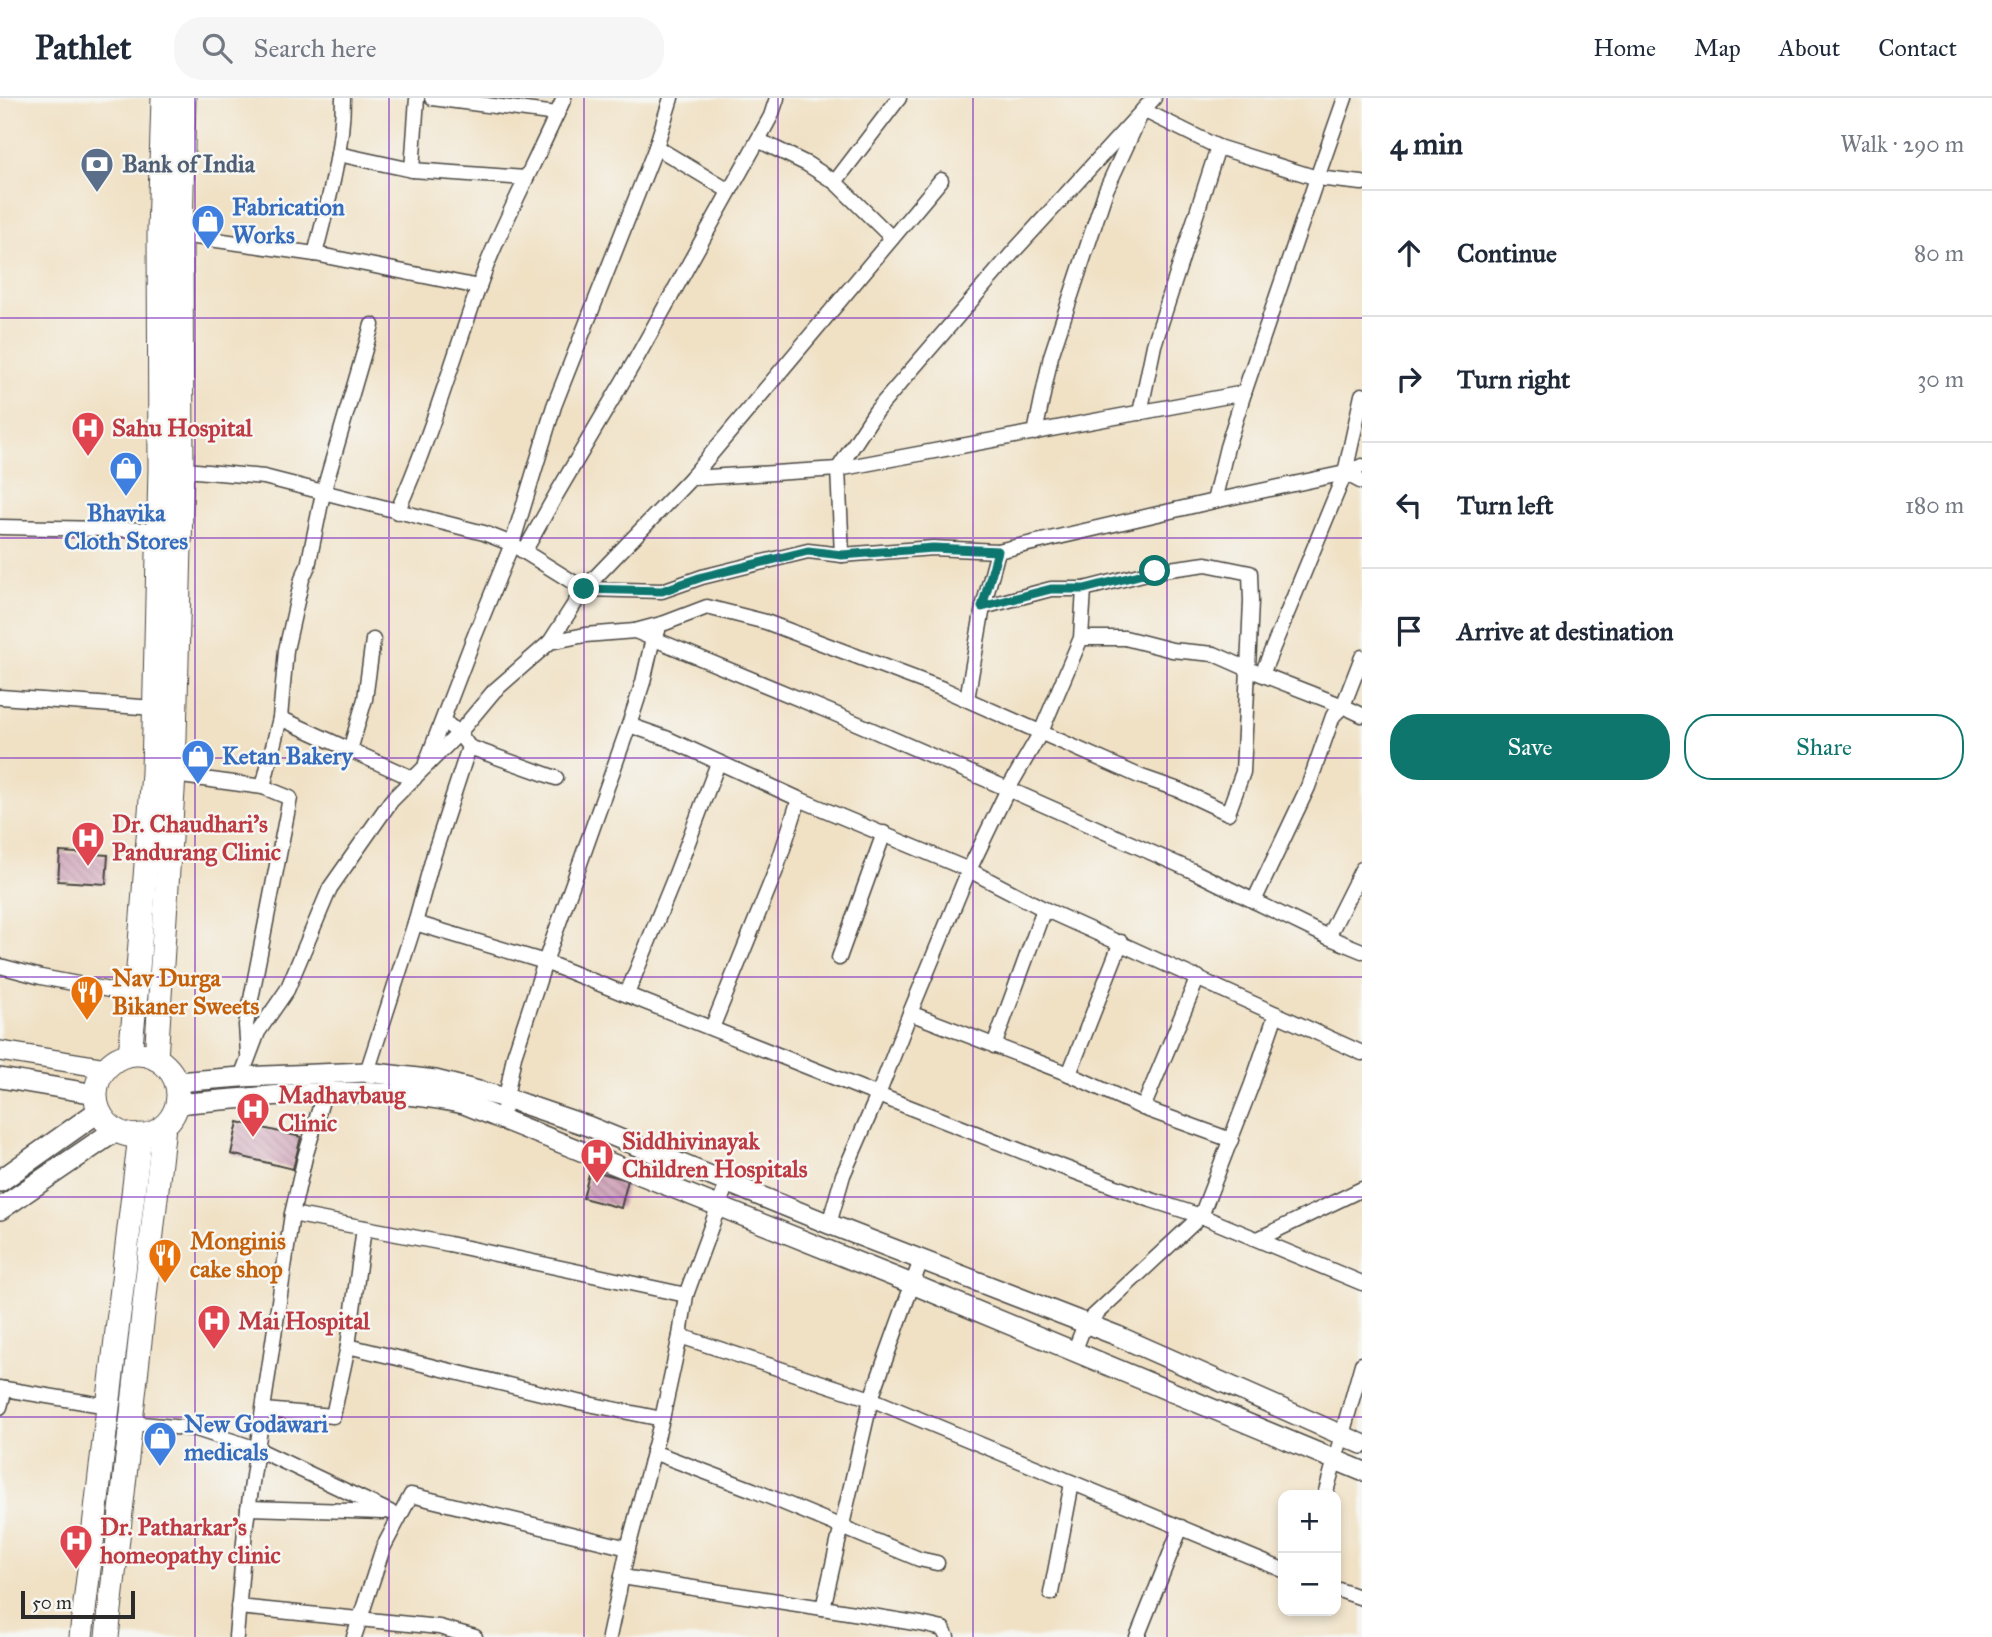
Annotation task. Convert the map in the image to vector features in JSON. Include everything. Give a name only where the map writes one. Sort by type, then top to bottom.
[{"type":"main road","points":[[156,1059],[174,775],[171,469],[159,232],[163,98]]},
{"type":"main road","points":[[130,1055],[153,773],[159,530],[171,469],[184,98]]},
{"type":"main road","points":[[130,1055],[148,1055],[170,1070],[176,1093],[169,1121],[146,1135],[132,1136],[108,1124],[98,1103],[96,1087],[101,1074],[121,1056],[130,1055]]},
{"type":"main road","points":[[0,1181],[98,1103]]},
{"type":"main road","points":[[107,1637],[164,1126]]},
{"type":"main road","points":[[0,1209],[116,1129]]},
{"type":"main road","points":[[82,1637],[140,1135]]},
{"type":"street","points":[[315,254],[338,154],[343,124],[343,98]]},
{"type":"street","points":[[412,170],[417,98]]},
{"type":"street","points":[[432,98],[494,102],[557,114]]},
{"type":"street","points":[[397,512],[418,466],[479,287],[564,98]]},
{"type":"street","points":[[518,548],[523,507],[554,406],[656,147],[671,98]]},
{"type":"street","points":[[419,775],[443,721],[473,640],[518,548],[556,495],[636,359],[771,116],[777,98]]},
{"type":"street","points":[[835,182],[899,98]]},
{"type":"street","points":[[842,555],[838,469],[876,411],[1015,250],[1154,98]]},
{"type":"street","points":[[1214,501],[1244,393],[1345,98]]},
{"type":"street","points":[[1143,110],[1218,148],[1317,178],[1362,183]]},
{"type":"street","points":[[1035,433],[1051,356],[1106,190],[1143,110]]},
{"type":"street","points":[[758,140],[807,164],[835,182],[892,238]]},
{"type":"street","points":[[656,147],[729,191]]},
{"type":"street","points":[[1140,413],[1154,345],[1218,148]]},
{"type":"street","points":[[338,154],[412,170],[526,178]]},
{"type":"street","points":[[1102,154],[1106,190]]},
{"type":"street","points":[[244,1068],[258,1032],[287,990],[330,888],[391,801],[459,733],[494,691],[550,642],[584,589],[691,478],[941,180]]},
{"type":"street","points":[[181,235],[315,254],[479,287]]},
{"type":"street","points":[[263,787],[280,718],[286,650],[302,579],[308,566],[323,493],[372,325]]},
{"type":"street","points":[[691,478],[838,469],[1244,393]]},
{"type":"street","points":[[1255,671],[1345,473],[1362,395]]},
{"type":"street","points":[[171,469],[264,477],[484,533],[518,548],[584,589],[662,591],[702,577],[808,551],[842,555],[933,548],[998,551],[1345,473],[1362,466]]},
{"type":"street","points":[[1345,473],[1362,482]]},
{"type":"street","points":[[523,507],[556,495]]},
{"type":"street","points":[[0,527],[159,530]]},
{"type":"street","points":[[967,699],[982,607],[998,551]]},
{"type":"street","points":[[550,642],[585,635],[635,631],[707,607],[719,610],[766,622],[967,699],[1228,813],[1243,772],[1255,671],[1250,573],[1206,564],[1155,571],[1084,589],[1051,589],[982,607]]},
{"type":"street","points":[[829,1224],[843,1175],[969,870],[1008,789],[1041,732],[1081,638],[1084,589]]},
{"type":"street","points":[[502,1119],[514,1056],[629,725],[653,638],[665,623]]},
{"type":"street","points":[[635,631],[833,713],[1193,870],[1362,951]]},
{"type":"street","points":[[1081,638],[1125,638],[1172,650],[1214,654],[1362,715]]},
{"type":"street","points":[[350,750],[365,699],[373,640]]},
{"type":"street","points":[[1254,901],[1308,787],[1333,716],[1343,706],[1362,657]]},
{"type":"street","points":[[0,697],[155,708]]},
{"type":"street","points":[[280,718],[350,750],[419,775]]},
{"type":"street","points":[[443,721],[459,733],[469,747],[556,778]]},
{"type":"street","points":[[629,725],[666,738],[799,799],[969,870],[1044,908],[1362,1053]]},
{"type":"street","points":[[368,1072],[469,747]]},
{"type":"street","points":[[627,993],[718,763]]},
{"type":"street","points":[[174,775],[263,787],[290,798],[246,1025],[244,1068]]},
{"type":"street","points":[[712,1028],[776,870],[799,799]]},
{"type":"street","points":[[839,958],[884,834]]},
{"type":"street","points":[[1328,937],[1362,869]]},
{"type":"street","points":[[994,1046],[1044,908]]},
{"type":"street","points":[[415,923],[545,962],[627,993],[878,1095],[1087,1176],[1201,1216],[1362,1283]]},
{"type":"street","points":[[1069,1074],[1121,942]]},
{"type":"street","points":[[0,966],[136,995]]},
{"type":"street","points":[[1143,1108],[1198,977]]},
{"type":"street","points":[[910,1013],[1069,1074],[1143,1108],[1231,1140]]},
{"type":"street","points":[[1074,1352],[1085,1324],[1201,1216],[1276,1014]]},
{"type":"street","points":[[0,1051],[106,1068]]},
{"type":"street","points":[[176,1093],[244,1068],[330,1073],[368,1072],[435,1080],[506,1098],[588,1126],[829,1224],[1118,1336],[1362,1444]]},
{"type":"street","points":[[236,1637],[248,1508],[292,1214],[305,1157],[330,1073]]},
{"type":"street","points":[[0,1079],[98,1103]]},
{"type":"street","points":[[176,1093],[370,1092],[431,1097],[464,1104],[912,1284],[1362,1471]]},
{"type":"street","points":[[608,1637],[662,1419],[686,1295],[727,1183]]},
{"type":"street","points":[[1258,1239],[1362,1189]]},
{"type":"street","points":[[292,1214],[686,1295]]},
{"type":"street","points":[[264,1409],[333,1416],[348,1346],[364,1227]]},
{"type":"street","points":[[823,1608],[871,1399],[921,1260]]},
{"type":"street","points":[[680,1336],[871,1399],[1278,1568]]},
{"type":"street","points":[[348,1346],[575,1401],[662,1419]]},
{"type":"street","points":[[1326,1490],[1362,1364]]},
{"type":"street","points":[[0,1407],[3,1389],[108,1406]]},
{"type":"street","points":[[131,1423],[196,1429],[257,1449],[395,1513]]},
{"type":"street","points":[[653,1452],[919,1559],[937,1563]]},
{"type":"street","points":[[1051,1594],[1072,1483]]},
{"type":"street","points":[[354,1637],[395,1513],[411,1495],[628,1548]]},
{"type":"street","points":[[248,1508],[395,1513]]},
{"type":"street","points":[[1137,1637],[1181,1527]]},
{"type":"street","points":[[622,1577],[907,1621],[943,1629],[947,1637]]},
{"type":"street","points":[[1341,1591],[1362,1598]]},
{"type":"street","points":[[238,1606],[439,1627],[469,1636]]},
{"type":"street","points":[[900,1637],[907,1621]]},
{"type":"building","points":[[60,852],[108,855],[106,884],[58,881]]},
{"type":"building","points":[[238,1122],[301,1137],[293,1169],[231,1154]]},
{"type":"building","points":[[590,1170],[628,1180],[621,1208],[583,1198]]},
{"type":"place","name":"Bank of India","points":[[97,194]]},
{"type":"place","name":"Fabrication Works","points":[[208,251]]},
{"type":"place","name":"Sahu Hospital","points":[[88,458]]},
{"type":"place","name":"Bhavika Cloth Stores","points":[[126,498]]},
{"type":"place","name":"Ketan Bakery","points":[[198,786]]},
{"type":"place","name":"Dr. Chaudhari's Pandurang Clinic","points":[[88,868]]},
{"type":"place","name":"Nav Durga Bikaner Sweets","points":[[87,1022]]},
{"type":"place","name":"Madhavbaug Clinic","points":[[253,1139]]},
{"type":"place","name":"Siddhivinayak Children Hospitals","points":[[597,1185]]},
{"type":"place","name":"Monginis cake shop","points":[[165,1285]]},
{"type":"place","name":"Mai Hospital","points":[[214,1351]]},
{"type":"place","name":"New Godawari medicals","points":[[160,1468]]},
{"type":"place","name":"Dr. Patharkar's homeopathy clinic","points":[[76,1571]]},
{"type":"route","points":[[584,589],[662,591],[702,577],[808,551],[842,555],[933,548],[998,551],[982,607],[1051,589],[1084,589],[1155,571]]}]
